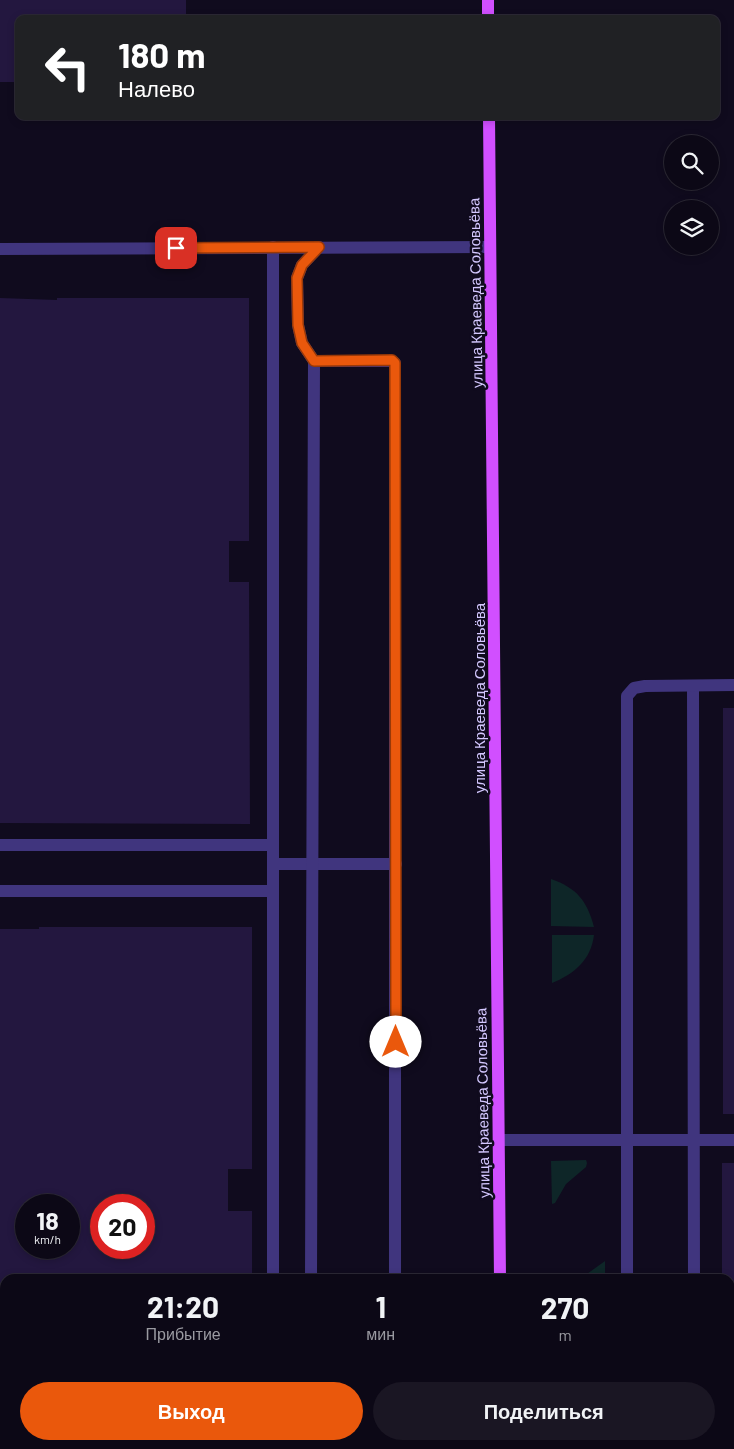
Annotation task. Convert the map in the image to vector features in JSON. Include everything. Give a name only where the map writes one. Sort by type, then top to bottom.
[{"type":"main road","points":[[488,0],[488,15]]},
{"type":"main road","name":"улица Краеведа Соловьёва","points":[[489,120],[500,1274]]},
{"type":"street","points":[[273,247],[273,1274]]},
{"type":"street","points":[[311,1274],[314,361],[302,343],[298,325],[297,278],[302,265],[319,247]]},
{"type":"street","points":[[0,248],[490,247]]},
{"type":"street","points":[[314,361],[392,360],[395,363],[396,1274]]},
{"type":"street","points":[[627,1274],[627,696],[634,688],[644,686],[734,686]]},
{"type":"street","points":[[693,686],[694,1274]]},
{"type":"street","points":[[0,845],[273,845]]},
{"type":"street","points":[[272,864],[396,864]]},
{"type":"street","points":[[0,891],[273,891]]},
{"type":"street","points":[[499,1140],[734,1140]]},
{"type":"green space","points":[[551,879],[568,887],[580,897],[588,910],[594,927],[551,926]]},
{"type":"green space","points":[[552,935],[594,935],[589,952],[580,965],[552,983]]},
{"type":"green space","points":[[586,1160],[586,1167],[566,1184],[555,1203],[552,1204],[551,1161]]},
{"type":"green space","points":[[605,1261],[605,1274],[587,1274]]},
{"type":"building","points":[[0,0],[186,0],[186,15],[15,15],[15,82],[0,82]]},
{"type":"building","points":[[0,298],[57,300],[57,298],[249,298],[249,541],[229,541],[229,582],[249,582],[250,824],[0,823]]},
{"type":"building","points":[[723,708],[734,708],[734,1114],[723,1114]]},
{"type":"building","points":[[39,927],[252,927],[252,1169],[228,1169],[228,1211],[252,1211],[252,1274],[0,1274],[0,929],[39,929]]},
{"type":"building","points":[[722,1163],[734,1163],[734,1274],[722,1274]]},
{"type":"route","points":[[176,248],[319,247],[302,265],[297,278],[298,325],[302,343],[314,361],[392,360],[395,363],[396,1042]]}]
